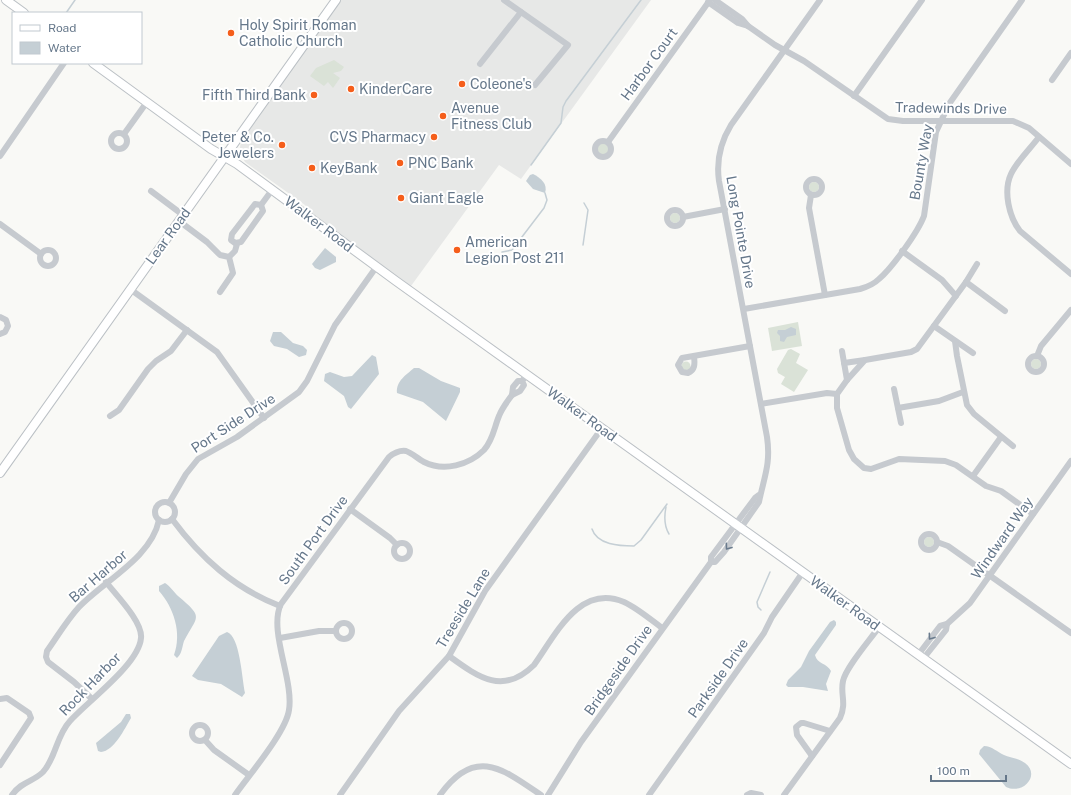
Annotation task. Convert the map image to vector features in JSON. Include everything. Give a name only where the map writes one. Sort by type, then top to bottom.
[{"type":"street","points":[[6,0],[23,12]]},
{"type":"street","name":"Lear Road","points":[[0,473],[336,0]]},
{"type":"street","points":[[504,0],[568,45],[535,85]]},
{"type":"street","name":"Tradewinds Drive","points":[[715,0],[742,19],[748,26],[784,50],[807,63],[888,119],[903,121],[1009,120],[1026,126],[1071,164]]},
{"type":"street","name":"Long Pointe Drive","points":[[738,526],[755,498],[759,495],[766,478],[769,460],[768,443],[718,171],[719,153],[722,141],[731,126],[820,0]]},
{"type":"street","points":[[854,96],[922,0]]},
{"type":"street","name":"Bounty Way","points":[[744,310],[860,289],[872,284],[885,274],[919,227],[924,216],[936,132],[940,120],[949,104],[1022,0]]},
{"type":"street","name":"Tradewinds Drive","points":[[709,1],[738,23],[748,26]]},
{"type":"street","name":"Harbor Court","points":[[608,142],[709,1]]},
{"type":"street","points":[[480,64],[521,12]]},
{"type":"street","points":[[1052,80],[1071,53]]},
{"type":"street","points":[[0,156],[63,64]]},
{"type":"street","name":"Walker Road","points":[[94,64],[205,145],[272,190],[525,378],[602,428],[1071,764]]},
{"type":"street","points":[[124,134],[147,102]]},
{"type":"street","points":[[1039,137],[1010,175],[1008,186],[1010,210],[1020,231],[1071,274]]},
{"type":"street","points":[[229,257],[235,251],[237,244],[241,242],[262,211],[261,205],[272,190]]},
{"type":"street","points":[[151,191],[207,242],[217,254],[229,257]]},
{"type":"street","points":[[811,195],[809,208],[825,295]]},
{"type":"street","points":[[237,244],[231,240],[232,234],[253,205],[261,205]]},
{"type":"street","points":[[683,217],[725,209]]},
{"type":"street","points":[[0,224],[41,254]]},
{"type":"street","points":[[902,251],[942,280],[956,296]]},
{"type":"street","points":[[220,292],[233,273],[229,257]]},
{"type":"street","points":[[844,363],[914,351],[956,296],[977,264]]},
{"type":"street","name":"Port Side Drive","points":[[160,520],[155,515],[155,508],[160,503],[169,503],[190,468],[198,459],[237,437],[294,397],[304,386],[335,325],[376,266]]},
{"type":"street","points":[[966,282],[1006,311]]},
{"type":"street","points":[[130,289],[222,356],[264,418]]},
{"type":"street","points":[[1037,356],[1041,346],[1071,310]]},
{"type":"street","points":[[0,317],[6,320],[8,326],[6,332],[0,334]]},
{"type":"street","points":[[934,326],[974,353]]},
{"type":"street","points":[[110,416],[119,410],[148,369],[156,361],[171,351],[187,330]]},
{"type":"street","points":[[955,341],[963,392],[972,412],[1013,446]]},
{"type":"street","points":[[694,356],[750,346]]},
{"type":"street","points":[[842,351],[847,380]]},
{"type":"street","points":[[865,360],[837,394],[837,408],[849,450],[854,459],[864,468],[871,469],[899,459],[941,460],[956,465],[986,486],[1001,491],[1034,514]]},
{"type":"street","name":"South Port Drive","points":[[235,795],[282,729],[289,714],[289,696],[277,624],[280,606],[387,459],[397,452],[408,452],[423,462],[441,467],[463,464],[477,456],[490,442],[500,414],[512,395],[514,385],[518,381],[525,378]]},
{"type":"street","points":[[894,390],[901,423]]},
{"type":"street","points":[[898,408],[939,401],[963,392]]},
{"type":"street","points":[[761,404],[827,393],[837,394]]},
{"type":"street","name":"Treeside Lane","points":[[340,795],[400,711],[449,656],[485,591],[602,428]]},
{"type":"street","points":[[973,476],[1001,436]]},
{"type":"street","name":"Windward Way","points":[[921,657],[936,631],[943,624],[948,624],[967,607],[1071,461]]},
{"type":"street","points":[[160,520],[166,522],[172,519],[175,510],[169,503]]},
{"type":"street","points":[[350,509],[390,538],[397,545]]},
{"type":"street","points":[[172,519],[195,549],[215,567],[249,592],[280,606]]},
{"type":"street","name":"Bar Harbor","points":[[92,699],[74,682],[48,662],[46,657],[47,652],[78,608],[106,582],[140,556],[151,542],[160,520]]},
{"type":"street","name":"Bridgeside Drive","points":[[548,795],[581,742],[711,562],[711,557],[738,526]]},
{"type":"street","points":[[937,542],[948,546],[1071,633]]},
{"type":"street","name":"Parkside Drive","points":[[649,795],[764,633],[772,617],[803,572]]},
{"type":"street","name":"Rock Harbor","points":[[12,795],[20,785],[37,776],[46,768],[61,733],[70,720],[125,667],[138,650],[142,637],[138,625],[106,582]]},
{"type":"street","points":[[449,656],[483,678],[502,681],[514,679],[534,665],[573,611],[587,602],[602,598],[625,602],[662,628]]},
{"type":"street","points":[[784,795],[842,712],[844,700],[842,687],[845,676],[879,627]]},
{"type":"street","points":[[280,638],[319,631],[336,631]]},
{"type":"street","points":[[0,699],[7,698],[29,713],[32,718],[0,765]]},
{"type":"street","points":[[812,756],[797,735],[796,727],[801,723],[804,723],[830,731]]},
{"type":"street","points":[[205,740],[214,750],[249,775]]},
{"type":"street","points":[[440,795],[460,774],[474,768],[490,767],[506,771],[541,795]]},
{"type":"street","points":[[747,795],[751,793],[761,795]]},
{"type":"shaded area","points":[[339,0],[651,0],[521,179],[499,165],[411,286],[314,215],[305,205],[245,162],[239,152],[241,142]]},
{"type":"shaded area","points":[[334,60],[344,67],[341,71],[333,73],[340,78],[333,88],[328,82],[324,86],[310,76],[316,68]]},
{"type":"shaded area","points":[[601,144],[605,144],[607,145],[607,153],[601,154],[598,151],[598,147]]},
{"type":"shaded area","points":[[812,182],[816,182],[818,183],[818,191],[812,192],[809,189],[809,185]]},
{"type":"shaded area","points":[[675,213],[680,218],[675,223],[670,218]]},
{"type":"shaded area","points":[[798,322],[802,346],[772,351],[768,328]]},
{"type":"shaded area","points":[[791,349],[800,354],[796,363],[808,370],[794,392],[781,384],[785,377],[778,373],[777,369],[788,350]]},
{"type":"shaded area","points":[[1036,359],[1041,364],[1036,369],[1031,364]]},
{"type":"shaded area","points":[[686,361],[691,366],[686,371],[681,366]]},
{"type":"shaded area","points":[[927,537],[931,537],[933,538],[933,546],[927,547],[924,544],[924,540]]},
{"type":"water","points":[[533,174],[539,177],[545,184],[545,193],[533,189],[526,181],[530,175]]},
{"type":"water","points":[[325,248],[336,257],[336,262],[320,270],[315,268],[312,264]]},
{"type":"water","points":[[791,327],[796,329],[796,335],[787,337],[784,342],[780,341],[780,336],[777,333],[778,330],[785,330]]},
{"type":"water","points":[[273,332],[281,332],[293,343],[303,346],[307,350],[306,355],[299,357],[287,349],[274,346],[270,341]]},
{"type":"water","points":[[372,355],[376,357],[379,374],[351,409],[348,407],[344,396],[324,381],[325,374],[330,372],[344,377],[352,376]]},
{"type":"water","points":[[414,368],[419,368],[441,381],[460,388],[460,392],[446,421],[423,402],[397,393],[400,382]]},
{"type":"water","points":[[165,583],[192,609],[196,617],[177,658],[174,655],[177,638],[175,621],[169,605],[159,591],[159,586]]},
{"type":"water","points":[[834,620],[836,625],[815,655],[818,660],[827,666],[831,671],[826,684],[828,691],[803,687],[788,687],[786,685],[788,680],[801,667],[809,651],[830,622]]},
{"type":"water","points":[[227,632],[235,641],[238,649],[245,693],[242,697],[221,684],[198,680],[192,676],[219,636]]},
{"type":"water","points":[[126,714],[130,714],[131,718],[119,738],[106,751],[98,751],[96,743],[121,722]]},
{"type":"water","points":[[984,746],[990,747],[1004,755],[1025,763],[1031,773],[1031,778],[1024,786],[1012,789],[1006,787],[979,754],[980,750]]},
{"type":"waterway","points":[[67,12],[75,0]]},
{"type":"waterway","points":[[531,165],[561,123],[563,107],[566,101],[641,0]]},
{"type":"waterway","points":[[502,252],[512,250],[544,208],[547,200],[545,193]]},
{"type":"waterway","points":[[583,245],[588,210],[584,203]]},
{"type":"waterway","points":[[592,529],[599,538],[610,544],[634,546],[641,540],[667,504]]},
{"type":"waterway","points":[[666,507],[665,521],[669,534]]},
{"type":"waterway","points":[[761,610],[758,607],[757,602],[770,572]]},
{"type":"place","name":"Holy Spirit Roman Catholic Church","points":[[231,33]]},
{"type":"place","name":"Coleone's","points":[[462,84]]},
{"type":"place","name":"KinderCare","points":[[351,89]]},
{"type":"place","name":"Fifth Third Bank","points":[[314,95]]},
{"type":"place","name":"Avenue Fitness Club","points":[[443,116]]},
{"type":"place","name":"CVS Pharmacy","points":[[434,137]]},
{"type":"place","name":"Peter & Co. Jewelers","points":[[282,145]]},
{"type":"place","name":"PNC Bank","points":[[400,163]]},
{"type":"place","name":"KeyBank","points":[[312,168]]},
{"type":"place","name":"Giant Eagle","points":[[401,198]]},
{"type":"place","name":"American Legion Post 211","points":[[457,250]]}]
